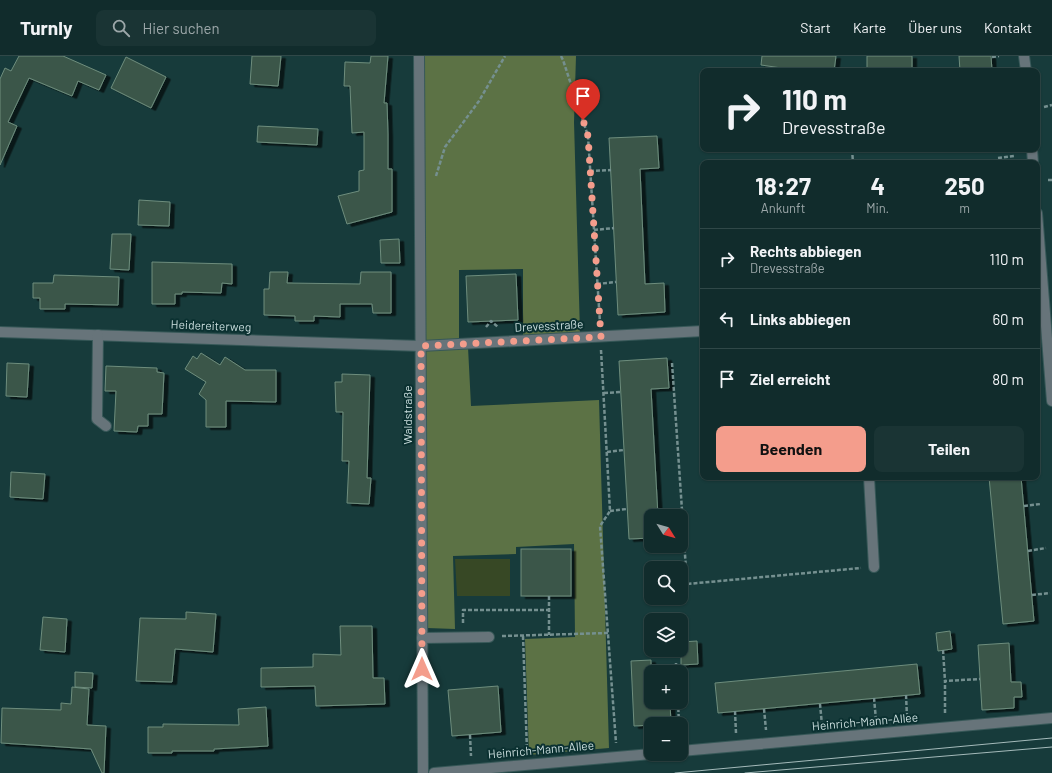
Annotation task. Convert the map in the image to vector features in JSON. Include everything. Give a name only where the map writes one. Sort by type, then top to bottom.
[{"type":"street","name":"Waldstraße","points":[[419,56],[423,773]]},
{"type":"street","points":[[1024,56],[1026,68]]},
{"type":"street","points":[[1040,250],[1052,401]]},
{"type":"street","name":"Drevesstraße","points":[[421,346],[700,331]]},
{"type":"street","name":"Heidereiterweg","points":[[0,332],[421,346]]},
{"type":"street","points":[[98,335],[97,419],[106,426]]},
{"type":"street","points":[[869,480],[874,567]]},
{"type":"street","points":[[422,638],[488,637]]},
{"type":"street","name":"Heinrich-Mann-Allee","points":[[688,750],[1052,718]]},
{"type":"street","name":"Heinrich-Mann-Allee","points":[[434,773],[644,755]]},
{"type":"path","points":[[434,181],[445,147],[479,102],[505,56]]},
{"type":"path","points":[[561,56],[564,60],[588,136],[610,510],[600,526],[616,745]]},
{"type":"path","points":[[992,57],[999,56]]},
{"type":"path","points":[[1044,107],[1052,105]]},
{"type":"path","points":[[998,158],[1014,156]]},
{"type":"path","points":[[590,171],[611,170]]},
{"type":"path","points":[[594,230],[614,228]]},
{"type":"path","points":[[597,284],[616,282]]},
{"type":"path","points":[[672,363],[687,584],[874,567]]},
{"type":"path","points":[[604,392],[621,392]]},
{"type":"path","points":[[607,452],[624,450]]},
{"type":"path","points":[[1024,506],[1041,504]]},
{"type":"path","points":[[610,510],[627,509]]},
{"type":"path","points":[[1028,551],[1046,548]]},
{"type":"path","points":[[1032,595],[1050,593]]},
{"type":"path","points":[[549,596],[550,635]]},
{"type":"path","points":[[464,637],[463,610],[549,610]]},
{"type":"path","points":[[488,637],[608,633]]},
{"type":"path","points":[[523,636],[528,753]]},
{"type":"path","points":[[943,650],[945,717]]},
{"type":"path","points":[[944,681],[980,679]]},
{"type":"path","points":[[906,695],[908,720]]},
{"type":"path","points":[[874,698],[876,723]]},
{"type":"path","points":[[820,704],[822,728]]},
{"type":"path","points":[[764,709],[766,732]]},
{"type":"path","points":[[735,711],[736,735]]},
{"type":"path","points":[[470,735],[471,758]]},
{"type":"green space","points":[[425,56],[576,56],[574,122],[580,332],[523,336],[523,269],[459,270],[459,339],[423,342]]},
{"type":"green space","points":[[468,347],[471,406],[599,400],[609,748],[529,755],[525,639],[575,637],[574,544],[516,547],[516,554],[453,556],[455,629],[427,628],[422,349]]},
{"type":"green space","points":[[455,559],[510,559],[510,596],[457,596]]},
{"type":"building","points":[[19,56],[63,56],[106,75],[99,90],[78,81],[72,96],[29,78],[8,122],[17,126],[0,165],[0,79],[5,68],[11,71]]},
{"type":"building","points":[[252,56],[281,56],[278,86],[250,84]]},
{"type":"building","points":[[371,56],[388,56],[384,103],[387,103],[388,169],[392,169],[392,212],[347,224],[338,196],[359,191],[359,171],[364,170],[364,132],[352,133],[350,86],[344,86],[345,62],[370,63]]},
{"type":"building","points":[[762,56],[836,56],[834,68],[782,68],[761,65]]},
{"type":"building","points":[[867,56],[912,56],[912,68],[867,68]]},
{"type":"building","points":[[959,56],[991,56],[992,68],[960,68]]},
{"type":"building","points":[[126,57],[166,77],[151,108],[111,88]]},
{"type":"building","points":[[258,126],[318,129],[317,145],[257,142]]},
{"type":"building","points":[[657,136],[659,168],[640,169],[645,284],[664,283],[665,312],[618,315],[609,138]]},
{"type":"building","points":[[139,200],[170,202],[169,226],[138,225]]},
{"type":"building","points":[[112,234],[131,234],[129,270],[110,269]]},
{"type":"building","points":[[399,239],[400,263],[381,263],[380,240]]},
{"type":"building","points":[[152,262],[232,264],[232,284],[222,283],[221,293],[182,292],[182,294],[175,294],[175,304],[152,304]]},
{"type":"building","points":[[270,272],[288,272],[287,283],[360,284],[361,272],[391,272],[391,313],[373,313],[372,304],[340,304],[340,317],[314,316],[314,321],[295,321],[295,316],[264,315],[264,289],[269,289]]},
{"type":"building","points":[[516,274],[518,320],[468,322],[466,276]]},
{"type":"building","points":[[54,275],[119,277],[118,305],[65,304],[65,309],[40,309],[40,298],[33,298],[33,283],[53,283]]},
{"type":"building","points":[[201,353],[220,365],[225,357],[245,370],[276,370],[276,402],[226,401],[226,427],[206,427],[206,400],[199,394],[206,382],[185,369],[193,356],[197,359]]},
{"type":"building","points":[[667,358],[669,388],[651,389],[658,509],[644,509],[644,538],[629,539],[619,361]]},
{"type":"building","points":[[7,363],[29,364],[27,397],[6,396]]},
{"type":"building","points":[[106,366],[157,368],[157,372],[164,373],[162,414],[148,414],[148,426],[138,426],[137,432],[114,431],[116,391],[105,391]]},
{"type":"building","points":[[342,374],[370,375],[367,478],[371,478],[369,504],[347,503],[349,461],[342,461],[343,412],[336,412],[335,382],[342,382]]},
{"type":"building","points":[[11,472],[45,474],[43,499],[10,497]]},
{"type":"building","points":[[989,480],[1021,480],[1034,621],[1003,624]]},
{"type":"building","points":[[521,549],[571,549],[571,596],[521,596]]},
{"type":"building","points":[[186,612],[216,614],[213,652],[175,649],[172,682],[136,681],[140,618],[186,619]]},
{"type":"building","points":[[43,617],[67,619],[65,652],[40,650]]},
{"type":"building","points":[[340,626],[372,626],[373,678],[384,678],[385,704],[316,706],[315,686],[261,687],[261,668],[313,667],[313,654],[341,655]]},
{"type":"building","points":[[950,631],[952,649],[938,651],[936,633]]},
{"type":"building","points":[[697,641],[698,664],[681,665],[681,657],[688,657],[688,642]]},
{"type":"building","points":[[1009,643],[1011,682],[1021,682],[1022,697],[1014,697],[1014,708],[982,710],[978,645]]},
{"type":"building","points":[[651,660],[651,665],[644,665],[644,709],[670,709],[671,717],[644,717],[644,725],[634,726],[631,661]]},
{"type":"building","points":[[917,664],[920,694],[718,713],[715,683]]},
{"type":"building","points":[[75,672],[93,673],[92,688],[75,687]]},
{"type":"building","points":[[498,686],[501,732],[452,736],[448,690]]},
{"type":"building","points":[[72,687],[89,689],[87,725],[106,726],[104,773],[102,773],[91,749],[1,743],[2,708],[61,710],[61,703],[71,704]]},
{"type":"building","points":[[266,707],[268,746],[214,749],[214,751],[172,751],[172,753],[148,753],[148,727],[163,727],[163,724],[239,725],[238,709]]},
{"type":"tram line","points":[[675,773],[1052,738]]},
{"type":"tram line","points":[[745,773],[1052,747]]},
{"type":"route","points":[[422,669],[421,346],[601,337],[588,136],[583,120]]}]
